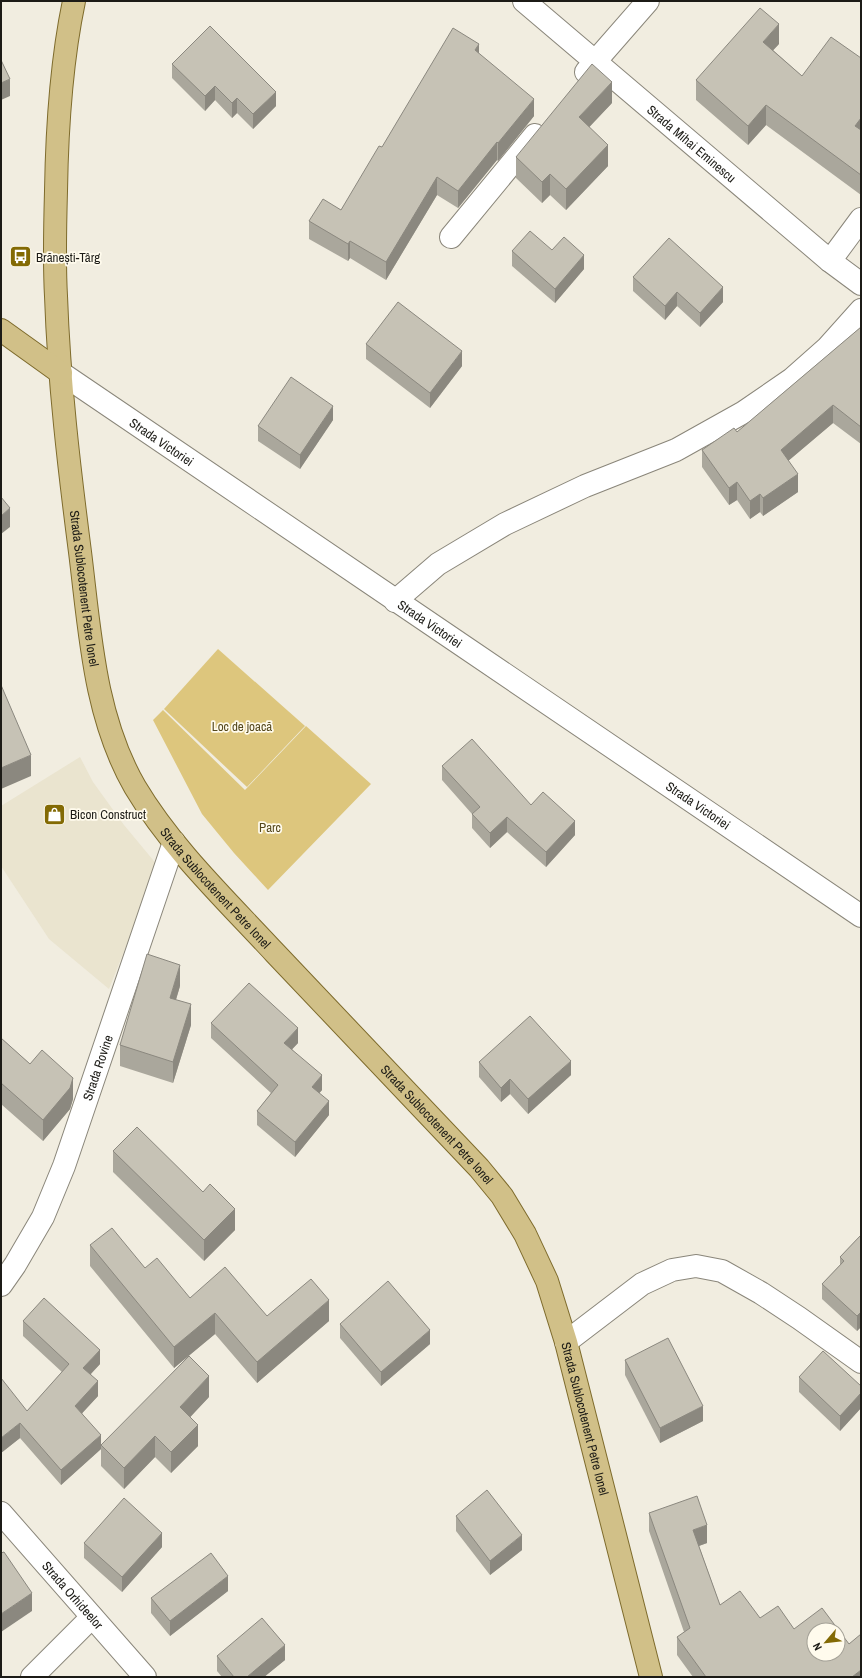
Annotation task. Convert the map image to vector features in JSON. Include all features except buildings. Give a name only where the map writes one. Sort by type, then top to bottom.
[{"type":"main road","name":"Strada Sublocotenent Petre Ionel","points":[[74,1],[65,56],[57,138],[56,294],[60,373],[74,505],[97,680],[106,719],[118,755],[136,788],[174,842],[206,880],[479,1168],[502,1196],[525,1234],[546,1281],[566,1342],[650,1677]]},
{"type":"main road","name":"Strada Victoriei","points":[[1,330],[60,373]]},
{"type":"street","name":"Strada Mihai Eminescu","points":[[524,1],[830,261],[861,284]]},
{"type":"street","points":[[575,86],[648,1]]},
{"type":"street","points":[[452,237],[545,122]]},
{"type":"street","points":[[830,261],[861,219]]},
{"type":"street","points":[[395,601],[438,564],[506,524],[586,486],[676,450],[744,412],[792,379],[826,348],[861,310]]},
{"type":"street","name":"Strada Victoriei","points":[[60,373],[395,601],[511,677],[861,916]]},
{"type":"street","name":"Strada Rovine","points":[[1,1285],[15,1265],[43,1217],[64,1166],[174,842]]},
{"type":"street","points":[[566,1342],[642,1284],[672,1270],[696,1266],[722,1271],[761,1293],[861,1362]]},
{"type":"street","name":"Strada Orhideelor","points":[[1,1513],[145,1677]]},
{"type":"street","points":[[32,1677],[92,1617]]},
{"type":"shaded area","name":"Bicon Construct","points":[[80,757],[93,782],[124,825],[158,866],[109,989],[49,939],[1,866],[1,806]]},
{"type":"green space","name":"Loc de joacă","points":[[218,649],[305,726],[247,787],[164,709]]},
{"type":"green space","name":"Parc","points":[[163,710],[245,790],[306,726],[371,784],[268,890],[234,853],[202,814],[153,720]]},
{"type":"place","name":"Brănești-Târg","points":[[20,257]]},
{"type":"place","name":"Bicon Construct","points":[[54,814]]}]
